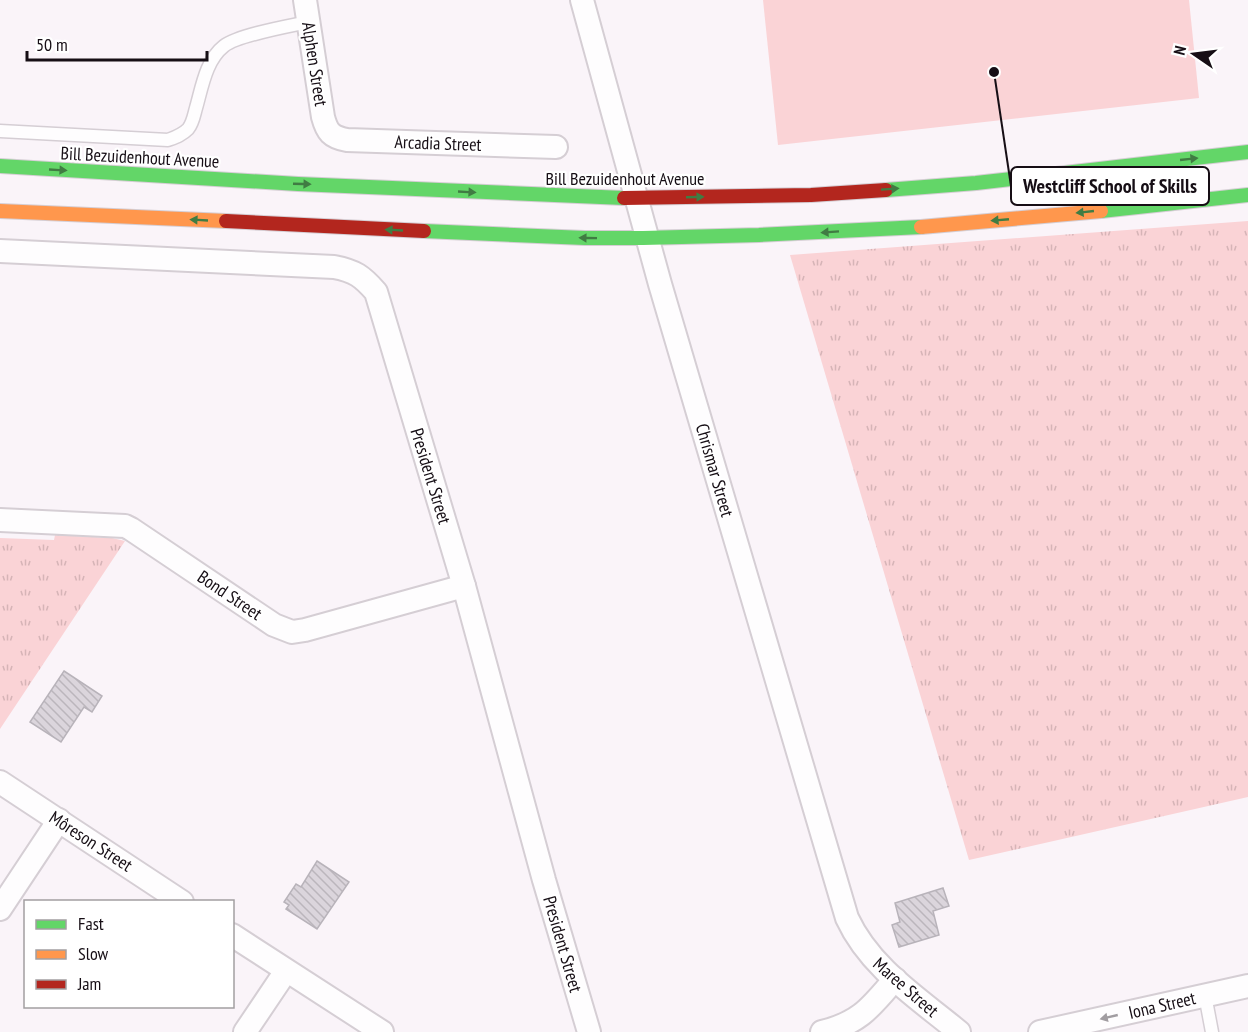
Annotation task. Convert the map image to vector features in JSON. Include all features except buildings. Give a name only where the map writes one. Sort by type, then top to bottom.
[{"type":"main road","name":"Bill Bezuidenhout Avenue","points":[[0,166],[298,184],[637,200],[811,195],[964,184],[1248,153]]},
{"type":"main road","points":[[0,211],[573,238],[647,238],[780,235],[951,224],[1248,195]]},
{"type":"street","name":"Chrismar Street","points":[[582,0],[647,238],[843,906],[858,938]]},
{"type":"street","name":"Alphen Street","points":[[307,11],[326,127]]},
{"type":"street","name":"Arcadia Street","points":[[326,127],[339,139],[347,140],[556,147]]},
{"type":"street","name":"President Street","points":[[0,251],[334,267],[349,270],[364,279],[376,292],[464,586],[544,880],[589,1032]]},
{"type":"street","name":"Bond Street","points":[[0,520],[125,526],[274,625],[292,632],[464,586]]},
{"type":"street","name":"Môreson Street","points":[[0,782],[179,900]]},
{"type":"street","points":[[0,909],[59,820]]},
{"type":"street","points":[[234,936],[382,1032]]},
{"type":"street","name":"Maree Street","points":[[858,938],[875,961],[959,1032]]},
{"type":"street","points":[[245,1032],[286,970]]},
{"type":"street","points":[[822,1032],[842,1027],[857,1018],[870,1008],[896,980]]},
{"type":"street","name":"Iona Street","points":[[1040,1032],[1248,986]]},
{"type":"lane","points":[[0,131],[168,140],[179,136],[192,122],[204,77],[224,46],[307,11]]},
{"type":"lane","points":[[1206,995],[1212,1032]]},
{"type":"green space","points":[[763,0],[1189,0],[1199,98],[778,145]]},
{"type":"green space","points":[[1248,221],[1248,797],[969,860],[790,255]]},
{"type":"green space","points":[[55,535],[112,538],[125,541],[0,729],[0,538],[54,540]]},
{"type":"traffic: fast","points":[[886,190],[976,183],[1248,152]]},
{"type":"traffic: fast","points":[[0,166],[298,184],[624,198]]},
{"type":"traffic: fast","points":[[1101,211],[1248,195]]},
{"type":"traffic: fast","points":[[424,231],[585,238],[643,238],[921,227]]},
{"type":"traffic: slow","points":[[0,211],[226,221]]},
{"type":"traffic: slow","points":[[921,227],[1101,211]]},
{"type":"traffic: jam","points":[[624,198],[811,195],[886,190]]},
{"type":"traffic: jam","points":[[226,221],[424,231]]},
{"type":"place","name":"Westcliff School of Skills","points":[[994,72]]}]
